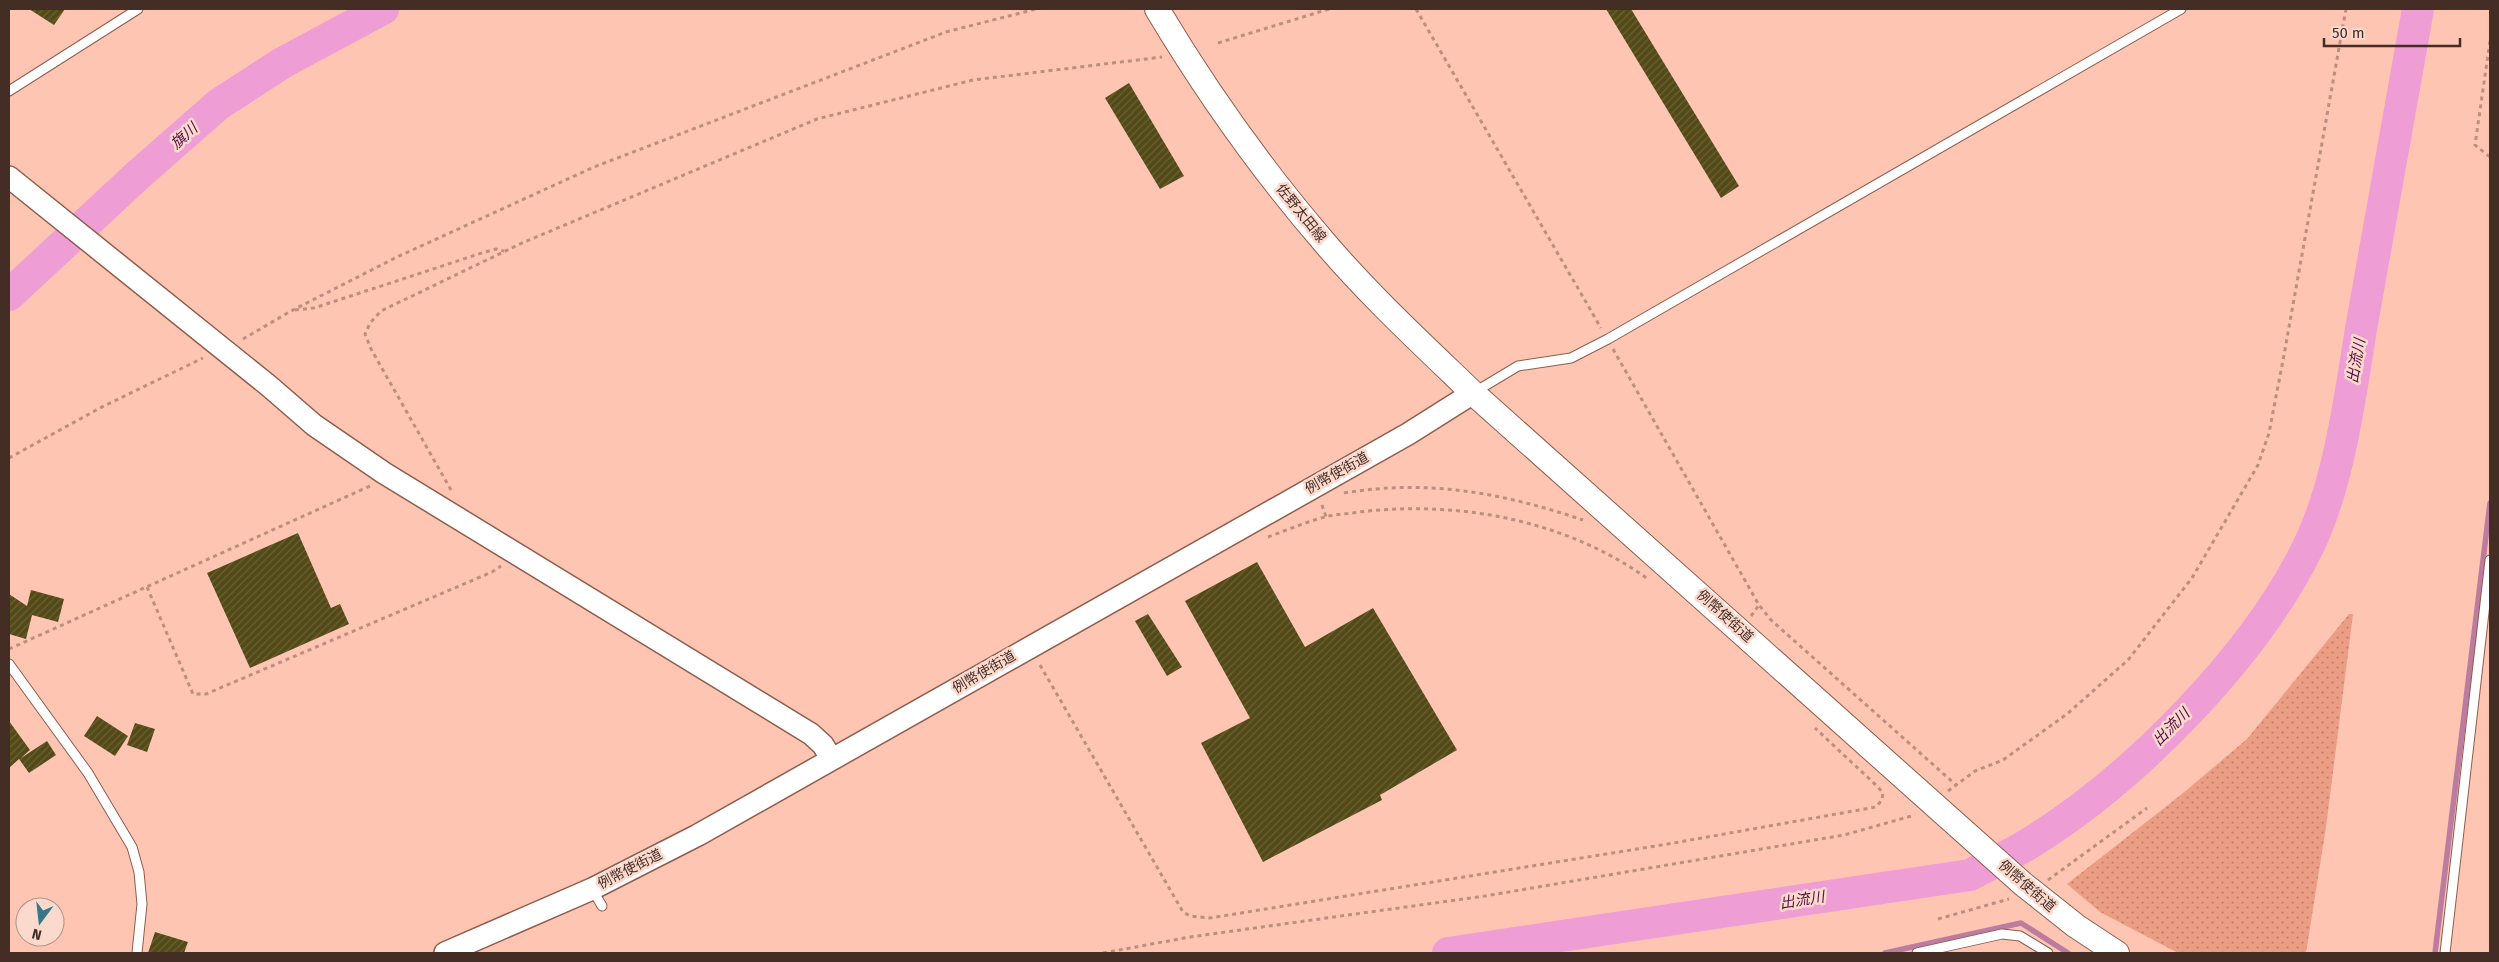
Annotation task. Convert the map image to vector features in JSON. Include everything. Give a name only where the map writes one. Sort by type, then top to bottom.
[{"type":"main road","name":"佐野太田線","points":[[1157,9],[1214,97],[1262,165],[1314,229],[1355,276],[1473,393]]},
{"type":"main road","name":"例幣使街道","points":[[1473,393],[2028,887],[2076,926],[2117,953]]},
{"type":"street","points":[[9,177],[223,349],[314,425],[384,474],[811,734],[823,745],[831,758]]},
{"type":"street","name":"例幣使街道","points":[[445,953],[597,897],[698,834],[1408,434],[1473,393]]},
{"type":"lane","points":[[9,91],[138,9]]},
{"type":"lane","points":[[1473,393],[1518,366],[1571,358],[1608,339],[2181,9]]},
{"type":"lane","points":[[2445,953],[2490,560]]},
{"type":"lane","points":[[9,664],[88,773],[132,847],[139,872],[142,904],[137,953]]},
{"type":"lane","points":[[1917,953],[2002,934],[2020,936],[2048,953]]},
{"type":"path","points":[[9,458],[100,408],[223,349],[291,310],[397,256],[594,167],[946,32],[1036,9]]},
{"type":"path","points":[[1218,43],[1329,9]]},
{"type":"path","points":[[1416,9],[1608,339],[1759,605],[1771,620],[1956,784]]},
{"type":"path","points":[[1103,953],[1190,937],[1485,896],[1844,835],[1921,813],[1937,806],[1956,784],[1975,772],[2003,760],[2067,714],[2128,660],[2192,578],[2258,465],[2269,433],[2346,9]]},
{"type":"path","points":[[2490,42],[2475,145],[2490,157]]},
{"type":"path","points":[[456,518],[457,507],[454,495],[371,349],[365,334],[370,323],[381,311],[505,251],[614,203],[817,119],[973,80],[1162,57]]},
{"type":"path","points":[[291,310],[314,308],[485,252],[496,249],[505,251]]},
{"type":"path","points":[[9,650],[375,484],[384,474]]},
{"type":"path","points":[[1335,495],[1368,489],[1452,488],[1548,508],[1591,523]]},
{"type":"path","points":[[1267,538],[1326,517],[1394,508],[1440,508],[1474,512],[1537,526],[1582,541],[1613,556],[1650,581]]},
{"type":"path","points":[[147,587],[193,694],[206,694],[492,572],[503,565],[513,552]]},
{"type":"path","points":[[1047,660],[1040,664],[1178,904],[1183,912],[1198,918],[1210,918],[1537,865],[1876,807],[1882,800],[1882,793],[1878,787],[1814,728]]},
{"type":"path","points":[[1938,919],[2006,901],[2147,808]]},
{"type":"shaded area","points":[[2349,614],[2353,614],[2326,827],[2306,953],[2178,953],[2100,912],[2067,884],[2182,794],[2247,739]]},
{"type":"building","points":[[29,9],[65,9],[54,25]]},
{"type":"building","points":[[1606,9],[1631,9],[1739,186],[1721,198]]},
{"type":"building","points":[[1129,83],[1184,176],[1160,189],[1105,98]]},
{"type":"building","points":[[298,533],[331,608],[340,604],[349,624],[250,668],[207,573]]},
{"type":"building","points":[[1257,562],[1305,647],[1373,608],[1457,750],[1380,795],[1382,800],[1263,862],[1201,743],[1250,718],[1185,601]]},
{"type":"building","points":[[31,590],[64,599],[58,622],[32,615],[26,639],[9,634],[9,594],[27,606]]},
{"type":"building","points":[[1148,614],[1182,667],[1167,676],[1135,621]]},
{"type":"building","points":[[97,716],[128,736],[115,756],[84,736]]},
{"type":"building","points":[[9,721],[30,750],[21,758],[47,741],[56,755],[29,773],[19,759],[9,768]]},
{"type":"building","points":[[135,723],[155,729],[147,752],[127,745]]},
{"type":"building","points":[[155,932],[188,942],[184,953],[148,953]]},
{"type":"waterway","name":"旗川","points":[[9,295],[138,175],[219,104],[284,62],[383,9]]},
{"type":"waterway","name":"出流川","points":[[1448,953],[1970,875],[2023,847],[2070,816],[2110,785],[2150,750],[2225,671],[2258,629],[2286,587],[2309,545],[2319,521],[2336,467],[2348,411],[2418,9]]},
{"type":"waterway","points":[[2435,953],[2490,503]]},
{"type":"waterway","points":[[1885,953],[2021,923],[2068,953]]}]
